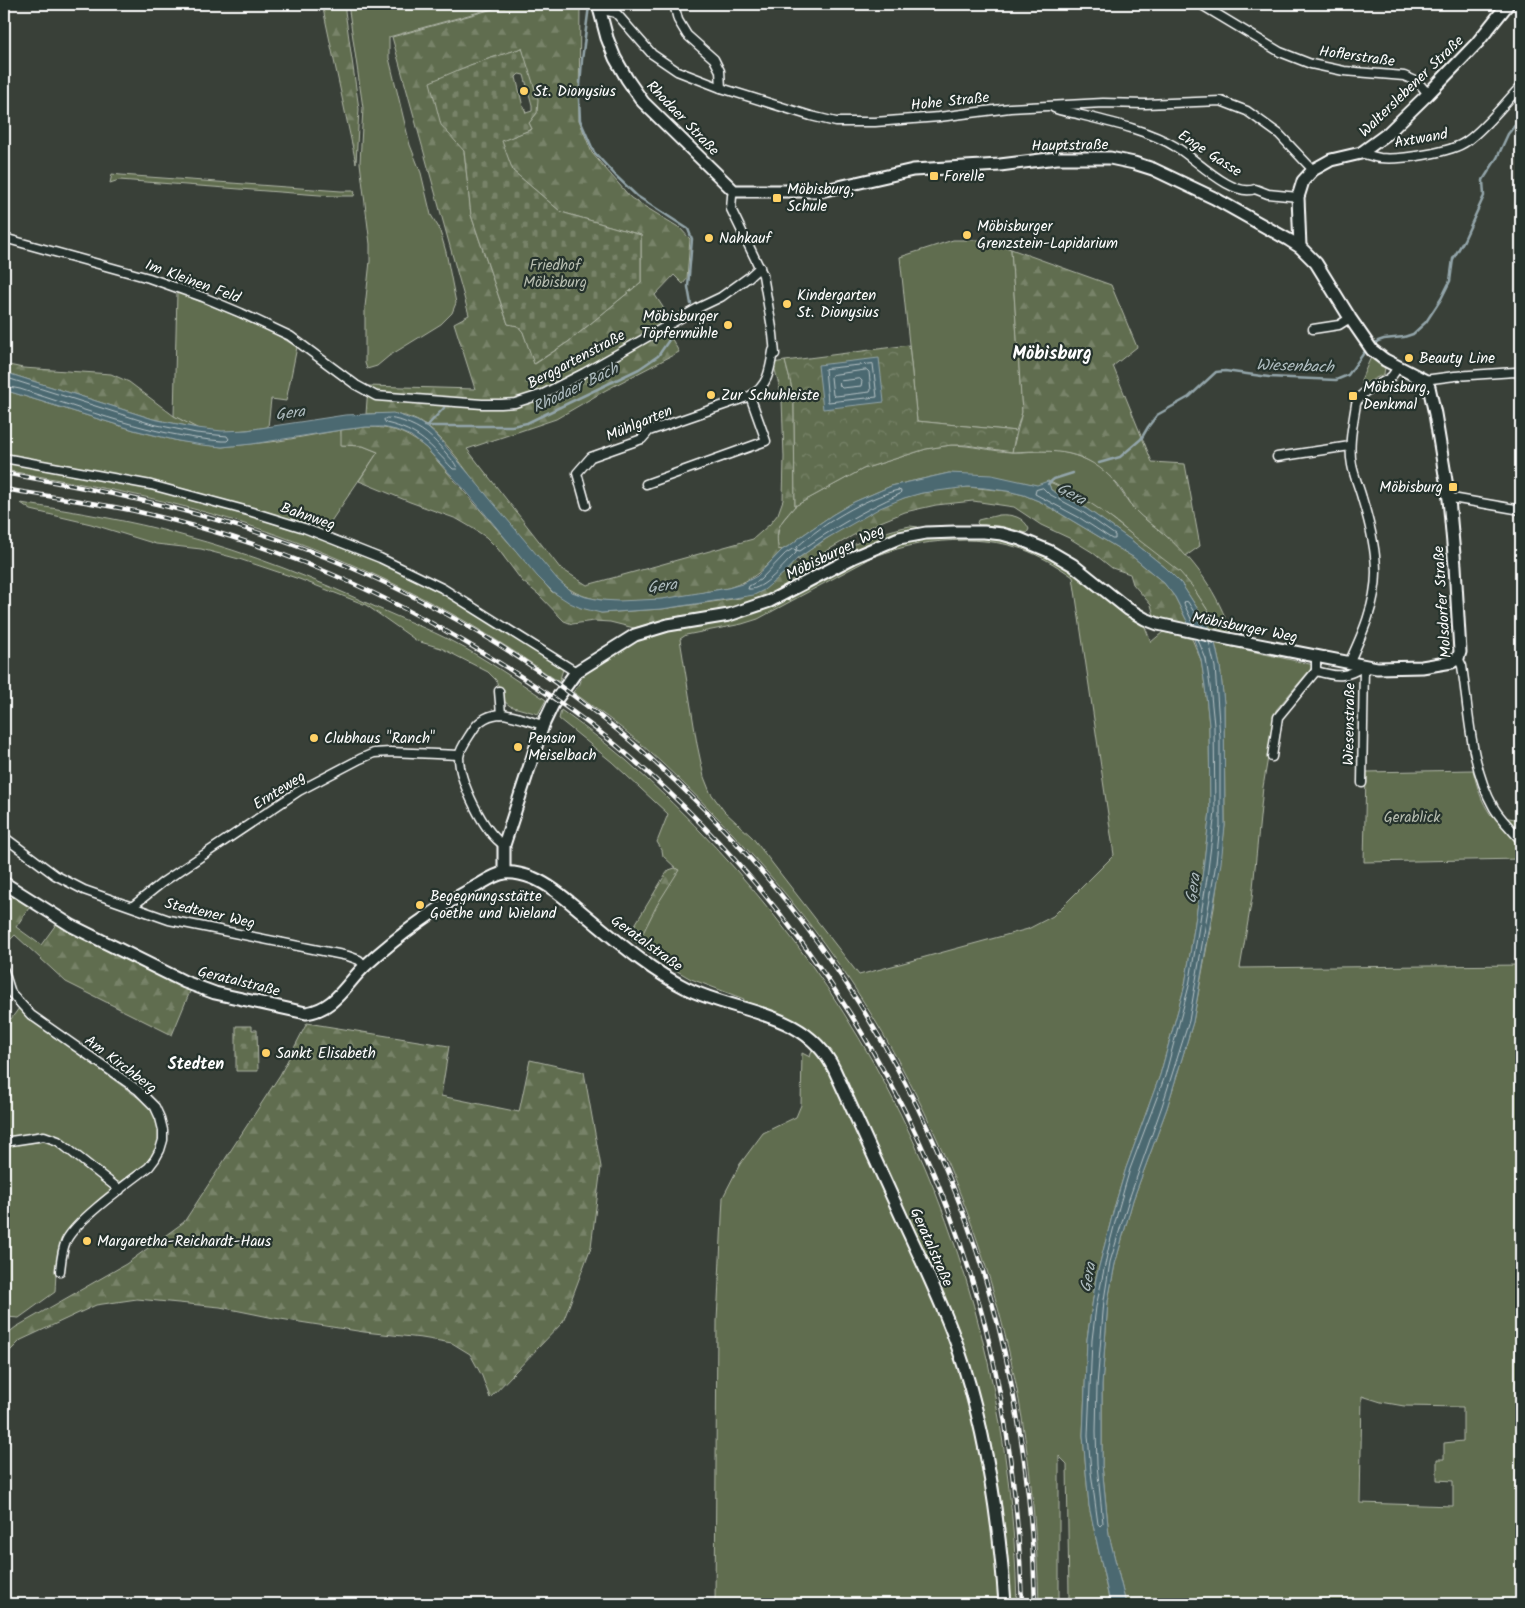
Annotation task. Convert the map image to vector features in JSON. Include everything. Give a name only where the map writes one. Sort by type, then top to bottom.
[{"type":"street","points":[[674,4],[678,20],[687,35],[714,59],[720,71],[721,88]]},
{"type":"street","name":"Hoflerstraße","points":[[1200,4],[1280,52],[1311,64],[1344,71],[1404,76],[1418,82],[1428,94]]},
{"type":"street","name":"Walterslebener Straße","points":[[1313,170],[1331,160],[1361,154],[1387,134],[1477,43],[1508,4]]},
{"type":"street","name":"Hohe Straße","points":[[599,6],[616,13],[652,54],[677,71],[721,88],[836,122],[875,122],[1010,108],[1103,103],[1222,102],[1246,111],[1279,134],[1313,170]]},
{"type":"street","name":"Rhodaer Straße","points":[[599,6],[607,38],[615,58],[643,102],[734,191]]},
{"type":"street","name":"Axtwand","points":[[1361,154],[1382,158],[1409,156],[1450,149],[1466,142],[1521,86]]},
{"type":"street","name":"Enge Gasse","points":[[1050,106],[1056,110],[1099,120],[1163,139],[1208,171],[1238,188],[1249,191],[1255,189],[1268,194],[1298,197]]},
{"type":"street","name":"Hauptstraße","points":[[734,191],[821,192],[913,170],[1000,165],[1058,158],[1110,158],[1134,163],[1153,169],[1214,198],[1300,247],[1316,263],[1369,346],[1385,360],[1424,380]]},
{"type":"street","points":[[1300,247],[1298,197],[1303,181],[1313,170]]},
{"type":"street","name":"Mühlgarten","points":[[586,505],[577,472],[591,457],[642,439],[649,431],[750,396],[765,384],[769,376],[775,354],[765,282],[760,267],[731,209],[734,191]]},
{"type":"street","name":"Im Kleinen Feld","points":[[4,238],[149,278],[226,306],[290,336],[356,385]]},
{"type":"street","name":"Berggartenstraße","points":[[356,385],[376,396],[501,404],[527,400],[584,373],[721,297],[760,267]]},
{"type":"street","points":[[1314,329],[1339,325],[1350,318]]},
{"type":"street","points":[[1424,380],[1455,376],[1519,374],[1521,365]]},
{"type":"street","points":[[1349,663],[1373,600],[1376,570],[1372,535],[1352,466],[1350,446],[1358,399],[1362,394],[1392,376],[1398,367]]},
{"type":"street","name":"Molsdorfer Straße","points":[[1424,380],[1429,387],[1434,408],[1449,499],[1458,609],[1460,652],[1458,658],[1462,666],[1470,736],[1484,786],[1495,808],[1521,841]]},
{"type":"street","points":[[646,484],[766,441],[750,396]]},
{"type":"street","points":[[1277,457],[1350,446]]},
{"type":"street","name":"Bahnweg","points":[[4,458],[152,485],[304,528],[380,558],[442,588],[576,672]]},
{"type":"street","points":[[1449,499],[1521,510]]},
{"type":"street","name":"Möbisburger Weg","points":[[504,873],[504,845],[543,725],[553,704],[576,672],[635,635],[668,625],[729,615],[770,601],[875,547],[899,538],[926,533],[955,532],[993,533],[1020,539],[1037,545],[1073,565],[1128,609],[1145,619],[1174,628],[1364,666],[1393,669],[1422,667],[1452,662],[1458,658]]},
{"type":"street","points":[[1272,757],[1278,717],[1316,671],[1316,657]]},
{"type":"street","points":[[1316,671],[1337,676],[1352,674],[1364,666]]},
{"type":"street","name":"Wiesenstraße","points":[[1362,783],[1364,666]]},
{"type":"street","points":[[499,691],[502,714]]},
{"type":"street","points":[[504,845],[498,841],[476,809],[461,770],[459,755],[465,742],[481,719],[502,714],[543,725]]},
{"type":"street","name":"Ernteweg","points":[[134,906],[163,882],[299,791],[360,759],[374,753],[390,752],[459,755]]},
{"type":"street","name":"Stedtener Weg","points":[[4,836],[55,875],[84,890],[134,906],[169,920],[348,956],[359,960],[365,966]]},
{"type":"street","name":"Geratalstraße","points":[[4,883],[79,930],[185,982],[233,997],[306,1013],[316,1012],[325,1008],[339,996],[365,966],[401,935],[436,910],[488,879],[504,873],[519,874],[546,884],[664,976],[694,992],[772,1017],[790,1024],[805,1033],[816,1043],[830,1061],[926,1270],[957,1345],[976,1412],[990,1476],[997,1518],[1005,1604]]},
{"type":"street","name":"Am Kirchberg","points":[[4,971],[11,993],[31,1015],[138,1090],[154,1107],[160,1118],[163,1130],[160,1150],[149,1167],[90,1215],[70,1235],[66,1242],[60,1271]]},
{"type":"street","points":[[4,998],[11,993]]},
{"type":"street","points":[[4,1142],[44,1136],[58,1141],[120,1190]]},
{"type":"green space","points":[[322,4],[344,4],[359,109],[356,163]]},
{"type":"green space","points":[[348,4],[508,4],[389,37],[389,58],[410,145],[421,173],[431,215],[439,228],[446,252],[456,303],[452,313],[441,324],[389,356],[377,366],[367,369],[365,363],[365,307],[370,244],[360,163],[363,108]]},
{"type":"green space","points":[[511,4],[539,4],[541,7],[580,4],[579,120],[592,153],[631,198],[680,228],[690,239],[687,279],[683,284],[674,275],[655,295],[668,315],[661,319],[679,352],[606,390],[556,419],[467,449],[560,568],[587,585],[753,539],[770,524],[778,514],[783,500],[784,457],[782,400],[773,363],[785,361],[794,405],[795,506],[780,524],[777,540],[778,549],[782,550],[752,577],[728,588],[656,600],[619,602],[601,600],[576,593],[562,584],[550,572],[475,482],[450,448],[427,426],[406,416],[366,414],[368,386],[475,389],[454,323],[469,315],[392,37]],"holes":[[[522,48],[537,113],[529,123],[532,129],[501,141],[513,171],[561,212],[641,235],[641,282],[568,342],[535,364],[523,332],[518,326],[508,324],[471,215],[464,151],[470,65]]]},
{"type":"green space","name":"Friedhof Möbisburg","points":[[522,48],[538,99],[537,113],[529,123],[532,129],[502,141],[513,171],[561,212],[641,235],[641,282],[568,342],[534,364],[523,332],[518,326],[508,324],[471,215],[464,151],[441,125],[430,82],[470,65]],"holes":[[[519,74],[524,75],[532,105],[532,111],[526,113],[516,77]]]},
{"type":"green space","points":[[112,174],[355,191],[354,196],[333,196],[119,180],[110,183]]},
{"type":"green space","points":[[953,240],[985,240],[1011,249],[1022,412],[1016,431],[917,421],[900,257]]},
{"type":"green space","points":[[1011,249],[1111,285],[1137,347],[1113,366],[1152,462],[1185,464],[1200,546],[1186,556],[1138,513],[1117,484],[1105,472],[1093,464],[1069,454],[1056,452],[1012,452],[1022,412]]},
{"type":"green space","points":[[177,292],[267,329],[297,347],[286,401],[271,399],[268,427],[232,431],[204,430],[196,428],[174,416]]},
{"type":"green space","points":[[909,345],[917,421],[1016,431],[1012,452],[966,445],[926,449],[863,469],[795,506],[794,405],[785,361]]},
{"type":"green space","points":[[1371,357],[1385,368],[1384,374],[1362,384],[1361,380]]},
{"type":"green space","points":[[4,364],[23,368],[111,374],[129,382],[174,416],[197,428],[153,419],[4,372]]},
{"type":"green space","points":[[4,390],[134,430],[178,441],[222,447],[279,441],[341,430],[342,445],[363,446],[378,452],[321,536],[441,589],[564,666],[559,682],[463,620],[397,585],[328,554],[258,528],[163,501],[4,470]]},
{"type":"green space","points":[[366,427],[391,429],[405,434],[426,448],[552,592],[601,613],[662,609],[740,598],[784,573],[794,562],[801,568],[800,575],[767,596],[733,608],[667,619],[634,628],[610,622],[594,621],[572,624],[564,621],[538,594],[522,581],[498,549],[486,537],[457,519],[359,481],[378,452],[363,446],[341,445],[341,430]]},
{"type":"green space","points":[[951,445],[1011,452],[1059,452],[1079,457],[1097,465],[1110,476],[1138,513],[1176,544],[1196,567],[1220,605],[1231,633],[1221,631],[1192,586],[1119,524],[1081,497],[1023,482],[949,473],[891,486],[854,502],[832,515],[792,544],[782,550],[778,549],[777,538],[780,524],[795,506],[863,469],[926,449]]},
{"type":"green space","points":[[1048,481],[1081,497],[1099,509],[1180,572],[1192,586],[1221,631],[1210,628],[1181,583],[1166,568],[1131,540],[1084,507],[1051,490]]},
{"type":"green space","points":[[968,487],[1007,491],[1041,502],[1133,557],[1164,583],[1175,597],[1189,625],[1160,619],[1154,615],[1151,605],[1133,584],[1130,574],[1112,568],[1092,552],[1069,538],[1041,525],[1014,507],[973,501],[936,505],[905,512],[852,536],[823,553],[810,567],[797,559],[841,529],[889,503],[928,492]]},
{"type":"green space","points":[[21,503],[142,525],[207,542],[282,567],[444,637],[489,663],[546,700],[538,714],[510,706],[504,701],[496,680],[488,672],[441,648],[417,641],[366,605],[299,579],[239,559],[201,549],[156,544],[91,524],[31,510]]},
{"type":"green space","points":[[1008,515],[1021,519],[1029,529],[1027,533],[999,526],[979,525],[977,523],[978,520]]},
{"type":"green space","points":[[910,526],[918,527],[916,530],[864,547],[829,563],[845,549],[866,539]]},
{"type":"green space","points":[[927,537],[1002,538],[1019,543],[1059,561],[1143,622],[1151,642],[1163,632],[1192,639],[1201,660],[1209,725],[1210,811],[1202,878],[1185,985],[1160,1075],[1126,1168],[1115,1205],[1096,1278],[1087,1339],[1083,1435],[1086,1472],[1089,1506],[1110,1604],[1068,1604],[1067,1464],[1059,1456],[1059,1598],[1057,1604],[1039,1604],[1034,1511],[1026,1441],[1008,1349],[990,1280],[967,1212],[940,1145],[909,1080],[874,1018],[835,958],[775,881],[738,840],[681,781],[641,744],[573,692],[580,684],[582,677],[604,659],[650,633],[756,612],[856,560],[900,542]],"holes":[[[982,541],[1010,545],[1035,554],[1073,577],[1114,855],[1053,916],[1028,929],[859,975],[752,837],[724,811],[710,792],[704,777],[697,744],[680,639],[686,635],[758,619],[873,557],[908,546],[930,542]]]},
{"type":"green space","points":[[1215,643],[1314,665],[1276,710],[1263,787],[1252,898],[1240,968],[1521,965],[1521,1604],[1126,1604],[1109,1535],[1102,1465],[1102,1386],[1108,1301],[1115,1264],[1133,1200],[1167,1108],[1193,1022],[1214,908],[1225,826],[1224,703],[1220,666]],"holes":[[[1362,1396],[1404,1406],[1463,1407],[1463,1441],[1444,1443],[1444,1459],[1437,1459],[1437,1480],[1453,1481],[1453,1506],[1360,1503]]]},
{"type":"green space","points":[[561,710],[627,761],[715,847],[793,939],[859,1037],[913,1140],[956,1249],[988,1363],[1008,1481],[1017,1604],[1011,1604],[1004,1527],[996,1469],[984,1415],[969,1363],[951,1312],[841,1068],[822,1041],[800,1023],[743,1002],[744,999],[691,979],[631,939],[636,939],[678,870],[663,856],[657,842],[668,814],[612,762],[559,719]]},
{"type":"green space","name":"Gerablick","points":[[1473,770],[1480,794],[1491,815],[1521,820],[1521,859],[1364,862],[1366,772]]},
{"type":"green space","points":[[675,868],[679,870],[657,905],[642,935],[636,939],[631,939],[630,933],[665,875],[669,870]]},
{"type":"green space","points":[[4,889],[31,905],[16,927],[41,945],[57,923],[191,989],[172,1035],[66,982],[15,935],[4,946]]},
{"type":"green space","points":[[19,1008],[24,1014],[144,1102],[154,1115],[158,1126],[159,1137],[157,1146],[152,1156],[144,1165],[125,1182],[114,1182],[57,1135],[43,1133],[4,1138],[4,1013],[11,1019]]},
{"type":"green space","points":[[307,1023],[449,1046],[441,1096],[519,1112],[530,1060],[584,1072],[601,1167],[591,1247],[563,1322],[490,1398],[482,1376],[470,1354],[452,1343],[364,1332],[274,1318],[220,1307],[137,1299],[96,1305],[21,1340],[4,1357],[4,1336],[16,1327],[126,1264],[184,1222],[280,1075]]},
{"type":"green space","points":[[236,1026],[252,1026],[252,1030],[257,1030],[258,1071],[236,1071]]},
{"type":"green space","points":[[813,1046],[830,1071],[953,1346],[972,1413],[988,1485],[1001,1604],[715,1604],[717,1321],[723,1197],[740,1164],[763,1133],[796,1117],[801,1105],[802,1053],[810,1057]]},
{"type":"green space","points":[[46,1141],[56,1144],[111,1189],[111,1193],[77,1221],[62,1241],[57,1266],[55,1292],[19,1318],[6,1317],[4,1309],[4,1146]]},
{"type":"water","points":[[879,358],[884,402],[823,409],[818,365]]},
{"type":"water","points":[[4,372],[153,419],[222,431],[247,430],[345,415],[393,413],[417,421],[438,437],[558,580],[572,592],[601,600],[662,599],[742,584],[757,576],[782,550],[854,502],[891,486],[949,473],[992,475],[1037,485],[1048,481],[1051,490],[1084,507],[1131,540],[1166,568],[1181,583],[1210,628],[1220,666],[1224,703],[1225,826],[1221,863],[1193,1022],[1167,1108],[1133,1200],[1115,1264],[1108,1301],[1102,1386],[1102,1465],[1109,1535],[1126,1604],[1110,1603],[1089,1506],[1083,1435],[1087,1339],[1096,1278],[1115,1205],[1126,1168],[1160,1075],[1185,985],[1202,878],[1210,811],[1209,725],[1201,660],[1189,625],[1175,597],[1164,583],[1133,557],[1041,502],[1007,491],[968,487],[922,493],[880,508],[824,540],[797,559],[764,590],[754,595],[662,609],[601,613],[581,608],[553,592],[537,576],[465,490],[426,448],[411,436],[382,427],[366,427],[252,444],[222,447],[202,445],[134,430],[4,390]]},
{"type":"waterway","name":"Rhodaer Bach","points":[[589,6],[582,60],[579,99],[580,120],[594,152],[616,176],[637,196],[688,229],[692,239],[688,287],[691,304]]},
{"type":"waterway","name":"Wiesenbach","points":[[1373,345],[1384,339],[1413,334],[1426,322],[1450,281],[1453,259],[1484,196],[1483,180],[1497,158],[1508,134],[1521,120]]},
{"type":"waterway","name":"Rhodaer Bach","points":[[424,426],[512,426],[527,423],[639,369],[658,356],[671,337]]},
{"type":"waterway","name":"Wiesenbach","points":[[1099,463],[1120,457],[1141,439],[1157,415],[1189,397],[1216,372],[1225,371],[1269,377],[1336,380],[1348,375],[1366,350]]},
{"type":"waterway","points":[[427,426],[444,408]]},
{"type":"waterway","name":"Wiesenbach","points":[[1048,484],[1054,479],[1073,473]]},
{"type":"railway","points":[[4,473],[137,499],[267,535],[352,568],[467,625],[574,696],[672,778],[761,871],[839,972],[905,1082],[958,1199],[997,1321],[1013,1391],[1032,1533],[1035,1604]]},
{"type":"railway","points":[[4,489],[135,511],[219,533],[320,569],[409,611],[516,673],[563,704],[607,738],[691,814],[749,876],[802,943],[850,1014],[893,1087],[930,1164],[960,1243],[985,1325],[1000,1394],[1015,1499],[1022,1604]]},
{"type":"place","name":"St. Dionysius","points":[[524,91]]},
{"type":"place","name":"Forelle","points":[[934,176]]},
{"type":"place","name":"Möbisburg, Schule","points":[[777,198]]},
{"type":"place","name":"Möbisburger Grenzstein-Lapidarium","points":[[967,235]]},
{"type":"place","name":"Nahkauf","points":[[709,238]]},
{"type":"place","name":"Kindergarten St. Dionysius","points":[[787,304]]},
{"type":"place","name":"Möbisburger Töpfermühle","points":[[728,325]]},
{"type":"place","name":"Beauty Line","points":[[1409,358]]},
{"type":"place","name":"Zur Schuhleiste","points":[[711,395]]},
{"type":"place","name":"Möbisburg, Denkmal","points":[[1353,396]]},
{"type":"place","name":"Möbisburg","points":[[1453,487]]},
{"type":"place","name":"Clubhaus \"Ranch\"","points":[[314,738]]},
{"type":"place","name":"Pension Meiselbach","points":[[518,747]]},
{"type":"place","name":"Begegnungsstätte Goethe und Wieland","points":[[420,905]]},
{"type":"place","name":"Sankt Elisabeth","points":[[266,1053]]},
{"type":"place","name":"Margaretha-Reichardt-Haus","points":[[87,1241]]},
{"type":"district","name":"Möbisburg","points":[[1052,353]]},
{"type":"district","name":"Stedten","points":[[196,1063]]},
{"type":"water label","name":"Gera","points":[[290,412]]},
{"type":"water label","name":"Gera","points":[[1072,493]]},
{"type":"water label","name":"Gera","points":[[662,585]]},
{"type":"water label","name":"Gera","points":[[1192,888]]},
{"type":"water label","name":"Gera","points":[[1087,1277]]}]
